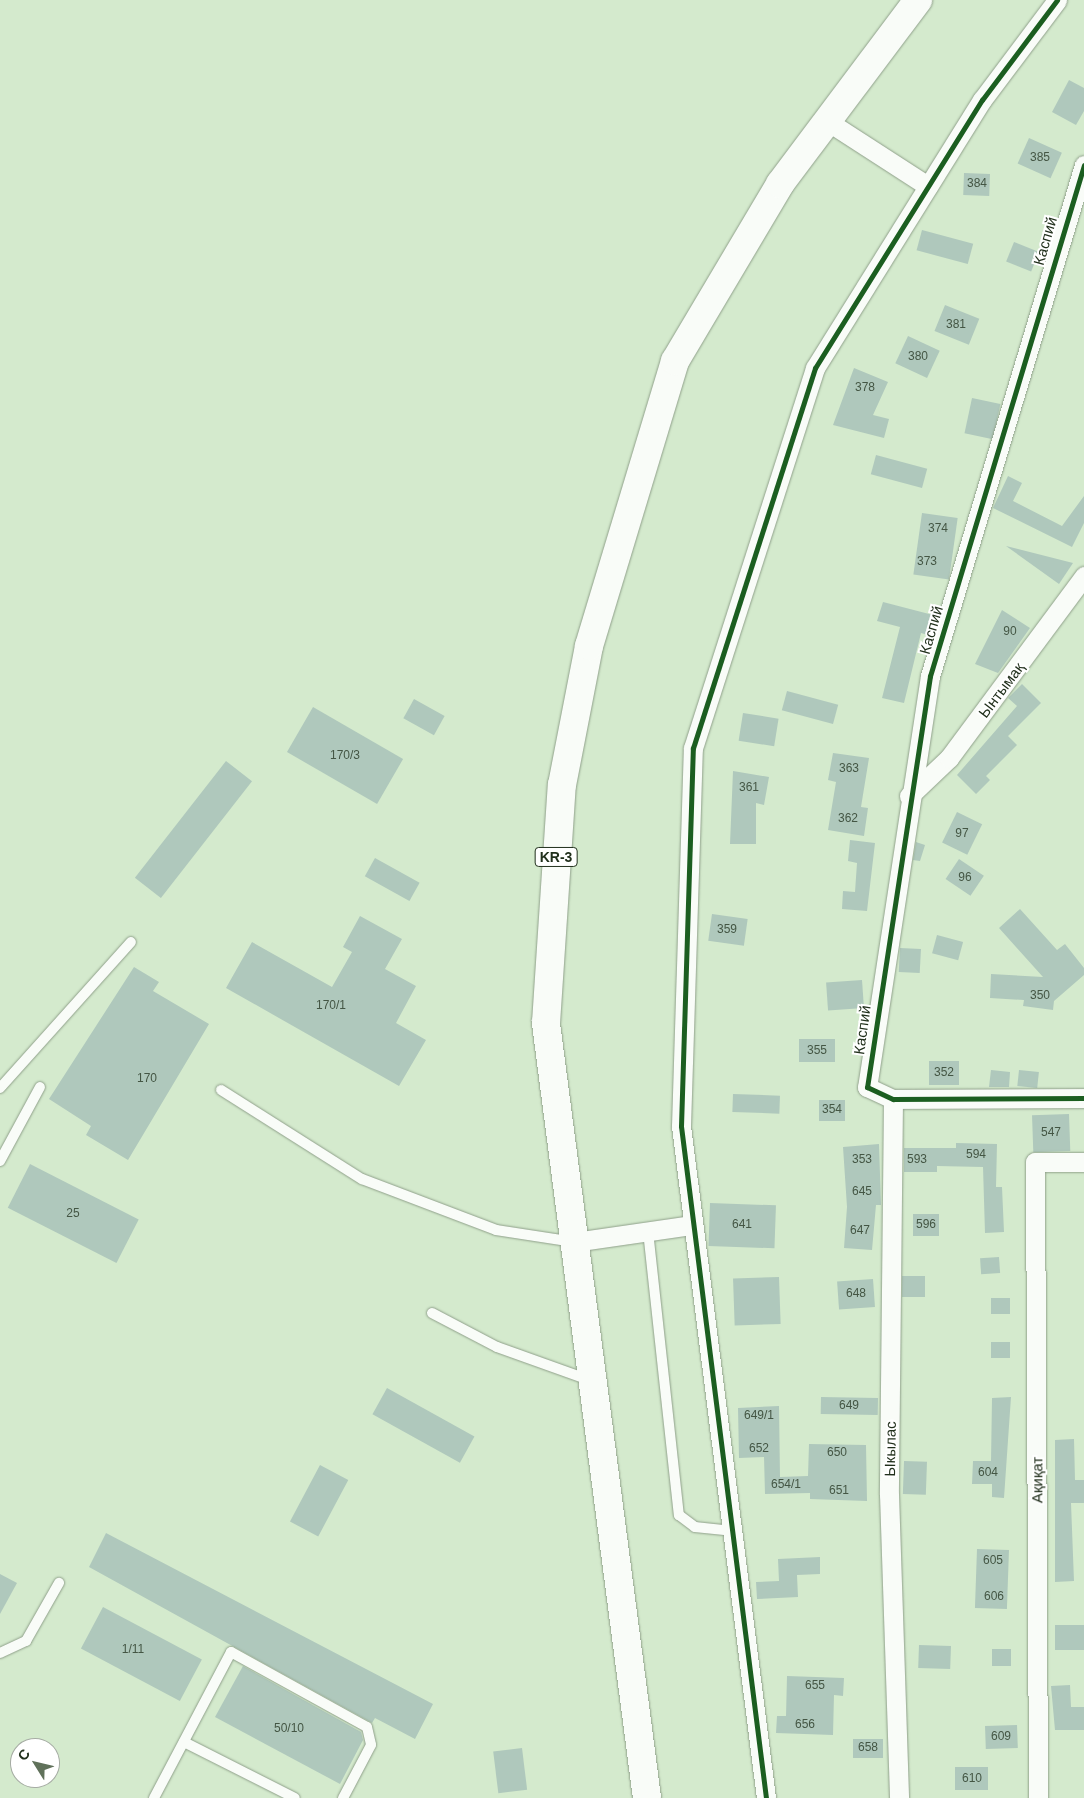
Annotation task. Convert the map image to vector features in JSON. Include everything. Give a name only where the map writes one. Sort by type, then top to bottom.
[{"type":"main road","name":"KR-3","points":[[646,1798],[546,1023],[562,785],[589,646],[675,361],[780,184],[918,0]]},
{"type":"street","points":[[766,1798],[692,1225],[681,1126],[692,748],[815,368],[982,100],[1057,0]]},
{"type":"street","points":[[827,121],[928,186]]},
{"type":"street","name":"Каспий","points":[[893,1099],[867,1087],[909,796],[930,676],[1084,165]]},
{"type":"street","name":"Ынтымақ","points":[[909,796],[949,758],[1084,576]]},
{"type":"street","points":[[893,1099],[1084,1098]]},
{"type":"street","name":"Ыкылас","points":[[893,1099],[889,1494],[899,1798]]},
{"type":"street","name":"Ақиқат","points":[[1038,1798],[1035,1162],[1084,1162]]},
{"type":"street","points":[[574,1242],[692,1225]]},
{"type":"lane","points":[[0,1088],[130,942]]},
{"type":"lane","points":[[0,1161],[40,1087]]},
{"type":"lane","points":[[221,1090],[362,1179],[496,1230],[574,1242]]},
{"type":"lane","points":[[648,1232],[679,1515],[695,1527],[732,1531]]},
{"type":"lane","points":[[432,1313],[497,1347],[592,1381]]},
{"type":"lane","points":[[0,1653],[26,1641],[59,1583]]},
{"type":"lane","points":[[154,1798],[231,1652],[367,1727],[371,1745],[343,1798]]},
{"type":"lane","points":[[184,1742],[295,1798]]},
{"type":"building","points":[[1069,80],[1084,88],[1084,111],[1076,125],[1052,112]]},
{"type":"building","points":[[1029,138],[1062,153],[1050,178],[1018,164]]},
{"type":"building","points":[[964,173],[990,174],[989,196],[963,195]]},
{"type":"building","points":[[922,230],[973,244],[968,264],[917,250]]},
{"type":"building","points":[[1014,242],[1039,252],[1031,272],[1006,261]]},
{"type":"building","points":[[945,305],[979,319],[969,345],[935,331]]},
{"type":"building","points":[[908,336],[940,351],[927,378],[895,363]]},
{"type":"building","points":[[854,368],[888,382],[873,415],[889,419],[884,438],[833,425]]},
{"type":"building","points":[[972,398],[1000,404],[993,439],[965,433]]},
{"type":"building","points":[[876,455],[927,469],[922,488],[871,474]]},
{"type":"building","points":[[1008,476],[1022,483],[1013,501],[1062,526],[1084,496],[1084,523],[1072,547],[993,508]]},
{"type":"building","points":[[922,513],[958,518],[949,579],[913,574]]},
{"type":"building","points":[[1006,546],[1073,563],[1059,584]]},
{"type":"building","points":[[883,602],[933,615],[928,635],[921,633],[904,703],[882,698],[900,627],[877,621]]},
{"type":"building","points":[[1002,610],[1030,628],[998,673],[975,664]]},
{"type":"building","points":[[1022,684],[1041,703],[1008,736],[1017,745],[986,776],[990,780],[976,794],[957,775],[1017,706],[1008,698]]},
{"type":"building","points":[[787,691],[838,705],[833,724],[782,710]]},
{"type":"building","points":[[414,699],[445,716],[434,735],[403,718]]},
{"type":"building","points":[[313,707],[403,759],[377,804],[287,752]]},
{"type":"building","points":[[743,713],[779,719],[774,746],[739,741]]},
{"type":"building","points":[[833,753],[869,758],[861,807],[868,808],[864,836],[828,830],[836,782],[828,780]]},
{"type":"building","points":[[226,761],[252,781],[161,898],[135,878]]},
{"type":"building","points":[[733,771],[769,777],[764,805],[756,803],[756,844],[730,844]]},
{"type":"building","points":[[957,812],[982,824],[967,855],[942,843]]},
{"type":"building","points":[[850,840],[875,843],[867,911],[842,909],[843,891],[855,892],[857,863],[848,861]]},
{"type":"building","points":[[916,842],[925,845],[920,861],[913,860]]},
{"type":"building","points":[[375,858],[420,883],[409,901],[365,876]]},
{"type":"building","points":[[959,859],[984,876],[970,896],[946,879]]},
{"type":"building","points":[[1020,909],[1057,950],[1065,944],[1084,968],[1084,975],[1054,1001],[1053,1010],[1023,1006],[1024,1000],[990,998],[991,974],[1043,977],[999,928]]},
{"type":"building","points":[[712,914],[748,919],[744,946],[708,941]]},
{"type":"building","points":[[360,916],[402,939],[385,969],[416,986],[396,1023],[426,1040],[399,1086],[226,988],[252,942],[332,987],[352,952],[343,947]]},
{"type":"building","points":[[937,935],[963,942],[958,960],[932,953]]},
{"type":"building","points":[[900,948],[921,949],[920,973],[899,972]]},
{"type":"building","points":[[134,967],[159,982],[153,991],[209,1024],[128,1160],[86,1135],[91,1126],[49,1099]]},
{"type":"building","points":[[862,980],[864,1008],[828,1010],[826,983]]},
{"type":"building","points":[[799,1039],[835,1039],[835,1062],[799,1062]]},
{"type":"building","points":[[929,1061],[959,1061],[959,1085],[929,1085]]},
{"type":"building","points":[[991,1070],[1010,1072],[1009,1087],[989,1087]]},
{"type":"building","points":[[1019,1070],[1039,1072],[1037,1088],[1017,1086]]},
{"type":"building","points":[[733,1094],[780,1096],[779,1114],[732,1112]]},
{"type":"building","points":[[819,1100],[845,1100],[845,1121],[819,1121]]},
{"type":"building","points":[[1069,1114],[1070,1151],[1033,1152],[1032,1115]]},
{"type":"building","points":[[956,1143],[997,1144],[996,1187],[1002,1187],[1004,1232],[985,1233],[983,1167],[937,1166],[937,1172],[904,1172],[904,1148],[956,1148]]},
{"type":"building","points":[[879,1144],[881,1205],[876,1205],[872,1250],[844,1248],[847,1207],[843,1147]]},
{"type":"building","points":[[30,1164],[139,1219],[116,1263],[8,1208]]},
{"type":"building","points":[[710,1203],[776,1205],[774,1248],[708,1246]]},
{"type":"building","points":[[913,1214],[939,1214],[939,1236],[913,1236]]},
{"type":"building","points":[[999,1257],[1000,1273],[981,1274],[980,1258]]},
{"type":"building","points":[[902,1276],[925,1276],[925,1297],[902,1297]]},
{"type":"building","points":[[779,1277],[781,1324],[735,1326],[733,1279]]},
{"type":"building","points":[[873,1279],[875,1307],[839,1309],[837,1282]]},
{"type":"building","points":[[991,1298],[1010,1298],[1010,1314],[991,1314]]},
{"type":"building","points":[[991,1342],[1010,1342],[1010,1358],[991,1358]]},
{"type":"building","points":[[387,1388],[474,1436],[460,1463],[372,1414]]},
{"type":"building","points":[[821,1397],[878,1398],[878,1415],[821,1414]]},
{"type":"building","points":[[1011,1397],[1004,1498],[992,1497],[992,1484],[972,1484],[973,1461],[991,1461],[992,1398]]},
{"type":"building","points":[[779,1406],[780,1477],[808,1476],[809,1444],[866,1445],[867,1501],[810,1499],[810,1493],[765,1494],[764,1457],[739,1458],[738,1408]]},
{"type":"building","points":[[1074,1439],[1075,1480],[1084,1480],[1084,1503],[1071,1503],[1074,1581],[1055,1582],[1055,1440]]},
{"type":"building","points":[[904,1461],[927,1462],[926,1495],[903,1494]]},
{"type":"building","points":[[320,1465],[348,1480],[318,1537],[290,1522]]},
{"type":"building","points":[[106,1533],[433,1704],[415,1739],[375,1718],[372,1723],[89,1567]]},
{"type":"building","points":[[977,1549],[1009,1550],[1007,1609],[975,1608]]},
{"type":"building","points":[[820,1557],[820,1574],[797,1575],[798,1597],[757,1599],[756,1582],[779,1581],[778,1559]]},
{"type":"building","points":[[0,1574],[17,1583],[0,1614]]},
{"type":"building","points":[[103,1607],[202,1660],[180,1701],[81,1648]]},
{"type":"building","points":[[1055,1625],[1084,1625],[1084,1650],[1055,1650]]},
{"type":"building","points":[[919,1645],[951,1646],[950,1669],[918,1668]]},
{"type":"building","points":[[992,1649],[1011,1649],[1011,1666],[992,1666]]},
{"type":"building","points":[[243,1666],[361,1732],[363,1740],[340,1784],[215,1717]]},
{"type":"building","points":[[787,1676],[844,1678],[843,1696],[834,1695],[833,1735],[776,1733],[777,1716],[786,1716]]},
{"type":"building","points":[[1070,1685],[1071,1707],[1084,1707],[1084,1730],[1055,1730],[1051,1686]]},
{"type":"building","points":[[1017,1725],[1018,1748],[986,1749],[985,1726]]},
{"type":"building","points":[[853,1739],[883,1739],[883,1758],[853,1758]]},
{"type":"building","points":[[522,1748],[527,1790],[498,1793],[493,1752]]},
{"type":"building","points":[[955,1767],[988,1767],[988,1790],[955,1790]]},
{"type":"cycle path","points":[[766,1798],[681,1126],[693,748],[815,368],[982,100],[1057,0]]},
{"type":"cycle path","points":[[1084,165],[930,676],[867,1087],[893,1099],[1084,1098]]}]
